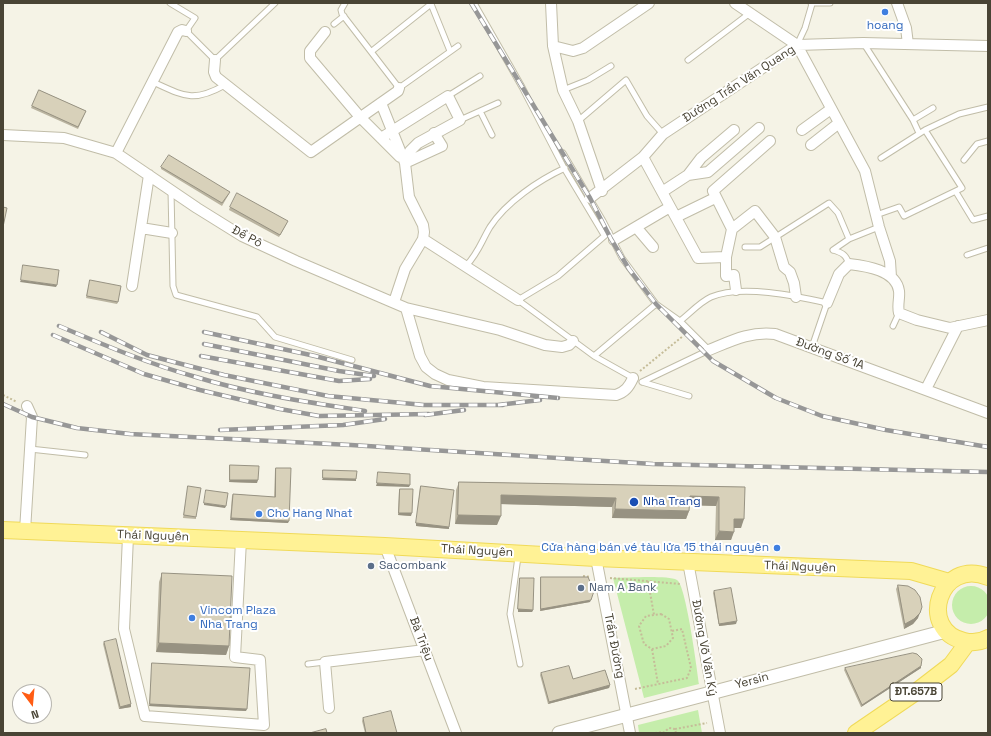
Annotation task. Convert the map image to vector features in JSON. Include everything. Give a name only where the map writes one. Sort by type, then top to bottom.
[{"type":"main road","name":"Thái Nguyên","points":[[3,530],[385,546],[596,558],[911,571],[948,582]]},
{"type":"main road","points":[[988,577],[969,574],[962,575],[948,582],[940,595],[938,609],[942,624],[946,631],[960,640],[976,642],[988,638]]},
{"type":"main road","name":"ĐT.657B","points":[[856,733],[916,692],[951,665],[968,642]]},
{"type":"street","points":[[551,3],[553,46],[563,90],[578,121],[602,191]]},
{"type":"street","points":[[553,46],[573,51],[583,48],[650,3]]},
{"type":"street","points":[[737,3],[797,45],[865,171],[879,227],[890,262],[891,277]]},
{"type":"street","points":[[898,3],[906,28],[908,44]]},
{"type":"street","points":[[116,153],[178,32],[182,30],[186,31]]},
{"type":"street","points":[[325,32],[310,51],[310,58],[360,117],[405,163]]},
{"type":"street","name":"Đường Trần Văn Quang","points":[[590,198],[602,191],[643,157],[663,134],[797,45],[908,44],[988,46]]},
{"type":"street","points":[[215,60],[214,72],[216,77],[312,152],[398,91],[399,88]]},
{"type":"street","points":[[381,138],[448,96],[460,120],[418,143],[410,151],[405,163]]},
{"type":"street","points":[[381,103],[385,109],[391,132],[405,163],[409,197],[423,225],[423,239],[405,269],[394,302]]},
{"type":"street","points":[[802,130],[831,109]]},
{"type":"street","points":[[811,145],[839,123]]},
{"type":"street","points":[[688,175],[708,172],[759,128]]},
{"type":"street","points":[[662,192],[688,175],[701,158],[734,130]]},
{"type":"street","points":[[405,163],[442,146],[434,133]]},
{"type":"street","name":"Đề Pô","points":[[3,134],[64,138],[116,153],[242,236],[406,308],[500,330],[552,346],[562,347],[569,345],[573,341]]},
{"type":"street","points":[[736,290],[734,275],[726,276],[726,257],[732,228],[715,198],[713,191],[770,141]]},
{"type":"street","points":[[643,157],[698,258],[726,257]]},
{"type":"street","points":[[132,286],[149,175]]},
{"type":"street","points":[[676,217],[715,198]]},
{"type":"street","points":[[612,236],[636,227],[670,207]]},
{"type":"street","points":[[732,228],[755,211],[775,237],[784,267],[790,272],[794,283],[796,297]]},
{"type":"street","points":[[636,227],[653,247]]},
{"type":"street","points":[[141,228],[172,233]]},
{"type":"street","points":[[423,239],[518,300]]},
{"type":"street","points":[[827,303],[839,274],[849,264],[869,268],[891,277],[896,281],[899,292],[899,313],[934,325],[950,328],[988,320]]},
{"type":"street","points":[[406,308],[420,356],[426,367],[435,374],[448,380],[483,387],[616,395],[623,393],[637,380]]},
{"type":"street","points":[[926,389],[958,326]]},
{"type":"street","name":"Đường Số 1A","points":[[709,350],[745,335],[761,332],[775,334],[926,389],[988,414]]},
{"type":"street","points":[[25,531],[32,417],[28,406]]},
{"type":"street","points":[[128,536],[124,629],[145,716],[264,725],[260,660],[235,657],[241,540]]},
{"type":"street","name":"Bà Triệu","points":[[385,546],[456,733]]},
{"type":"street","name":"Trần Đường","points":[[596,558],[628,714],[630,733]]},
{"type":"street","name":"Đường Võ Văn Ký","points":[[688,562],[720,733]]},
{"type":"street","name":"Yersin","points":[[559,733],[712,691],[946,631]]},
{"type":"street","points":[[329,708],[325,662],[425,650]]},
{"type":"lane","points":[[170,3],[195,18],[186,31],[215,60],[275,3]]},
{"type":"lane","points":[[345,3],[341,10],[344,16],[399,88],[458,46]]},
{"type":"lane","points":[[474,3],[522,87],[564,168],[604,235]]},
{"type":"lane","points":[[797,45],[805,28],[812,4],[830,3]]},
{"type":"lane","points":[[372,51],[431,4],[450,51]]},
{"type":"lane","points":[[688,60],[750,13]]},
{"type":"lane","points":[[334,24],[344,16]]},
{"type":"lane","points":[[863,44],[913,120],[919,133]]},
{"type":"lane","points":[[563,90],[588,80],[611,66]]},
{"type":"lane","points":[[448,96],[480,76]]},
{"type":"lane","points":[[578,121],[626,80],[647,116],[663,134]]},
{"type":"lane","points":[[152,82],[192,97],[209,94],[225,85]]},
{"type":"lane","points":[[460,120],[498,102]]},
{"type":"lane","points":[[881,158],[924,130],[959,114],[988,107]]},
{"type":"lane","points":[[913,120],[933,108]]},
{"type":"lane","points":[[480,111],[492,135]]},
{"type":"lane","points":[[876,214],[899,207],[904,216],[962,188],[924,130]]},
{"type":"lane","points":[[964,160],[977,144],[988,141]]},
{"type":"lane","points":[[563,153],[612,236],[622,258],[656,304],[680,321],[709,350],[637,380]]},
{"type":"lane","points":[[466,266],[480,249],[497,217],[516,198],[564,168],[570,166]]},
{"type":"lane","points":[[171,190],[173,286],[176,295],[257,317],[275,337],[352,360]]},
{"type":"lane","points":[[956,192],[973,220],[988,216]]},
{"type":"lane","points":[[745,247],[760,247],[830,203],[838,213],[849,239]]},
{"type":"lane","points":[[849,264],[844,253],[834,250],[849,239],[879,227]]},
{"type":"lane","points":[[612,236],[604,235],[558,276],[518,300],[594,356],[637,380],[689,396]]},
{"type":"lane","points":[[966,255],[988,248]]},
{"type":"lane","points":[[680,321],[711,297],[736,290],[796,297],[827,303],[812,347]]},
{"type":"lane","points":[[594,356],[656,304]]},
{"type":"lane","points":[[893,326],[899,313]]},
{"type":"lane","points":[[30,449],[85,455]]},
{"type":"lane","points":[[518,554],[510,614],[520,664]]},
{"type":"lane","points":[[308,664],[325,662]]},
{"type":"path","points":[[637,380],[686,334]]},
{"type":"path","points":[[3,395],[28,406]]},
{"type":"path","points":[[583,576],[693,585]]},
{"type":"path","points":[[648,581],[654,615]]},
{"type":"path","points":[[661,614],[669,619],[673,638],[666,646],[652,649],[644,644],[639,626],[646,616],[654,615],[661,614]]},
{"type":"path","points":[[635,689],[686,678],[691,668],[682,629],[672,631]]},
{"type":"path","points":[[652,649],[658,684]]},
{"type":"path","points":[[655,733],[663,732],[669,728],[675,729],[718,720]]},
{"type":"path","points":[[675,729],[676,733]]},
{"type":"green space","points":[[656,577],[672,578],[677,580],[684,596],[694,646],[699,684],[644,698],[613,578]]},
{"type":"green space","points":[[967,586],[975,586],[982,589],[987,594],[990,605],[987,616],[982,621],[975,624],[967,624],[960,621],[955,616],[952,609],[952,601],[955,594],[960,589]]},
{"type":"green space","points":[[698,710],[702,733],[639,733],[638,725]]},
{"type":"building","points":[[39,90],[86,111],[78,127],[32,106]]},
{"type":"building","points":[[169,155],[230,192],[222,203],[161,167]]},
{"type":"building","points":[[237,193],[288,221],[280,235],[230,207]]},
{"type":"building","points":[[3,207],[7,208],[3,227]]},
{"type":"building","points":[[23,265],[59,270],[57,285],[21,280]]},
{"type":"building","points":[[90,280],[121,286],[118,302],[87,296]]},
{"type":"building","points":[[230,465],[259,466],[258,480],[230,480]]},
{"type":"building","points":[[276,468],[291,468],[289,521],[231,518],[233,494],[275,497]]},
{"type":"building","points":[[323,470],[357,471],[356,479],[323,478]]},
{"type":"building","points":[[378,472],[410,474],[410,485],[377,483]]},
{"type":"building","points":[[459,482],[745,487],[744,519],[734,519],[734,532],[719,531],[719,497],[690,496],[689,511],[615,509],[616,498],[501,495],[501,516],[458,515]]},
{"type":"building","points":[[188,486],[201,488],[196,517],[184,515]]},
{"type":"building","points":[[421,486],[454,490],[449,527],[416,523]]},
{"type":"building","points":[[400,489],[413,489],[412,513],[399,513]]},
{"type":"building","points":[[206,490],[228,493],[226,506],[204,503]]},
{"type":"building","name":"Vincom Plaza Nha Trang","points":[[162,573],[232,576],[229,646],[159,643]]},
{"type":"building","points":[[541,577],[588,577],[594,591],[591,600],[541,609]]},
{"type":"building","points":[[520,578],[534,578],[533,610],[518,609]]},
{"type":"building","points":[[898,585],[908,586],[915,590],[920,597],[922,607],[920,613],[914,619],[905,624]]},
{"type":"building","points":[[731,588],[737,621],[719,624],[714,591]]},
{"type":"building","points":[[116,639],[131,704],[120,707],[104,642]]},
{"type":"building","points":[[913,653],[917,654],[922,659],[921,666],[862,705],[845,668]]},
{"type":"building","points":[[152,663],[250,668],[247,709],[150,704]]},
{"type":"building","points":[[569,666],[573,679],[605,670],[610,685],[549,702],[541,673]]},
{"type":"building","points":[[391,711],[397,733],[366,733],[363,718]]},
{"type":"building","points":[[326,729],[327,733],[310,733]]},
{"type":"railway","points":[[471,3],[590,198],[611,239],[629,269],[656,304],[713,361],[776,398],[822,416],[886,430],[988,447]]},
{"type":"railway","points":[[59,326],[144,360],[178,372],[217,383],[280,397],[365,411]]},
{"type":"railway","points":[[101,332],[147,355],[224,375],[328,396],[424,405],[503,405]]},
{"type":"railway","points":[[204,332],[315,356],[430,386],[558,398]]},
{"type":"railway","points":[[53,335],[144,374],[200,390],[280,409],[319,416],[429,414]]},
{"type":"railway","points":[[204,344],[339,371],[374,376]]},
{"type":"railway","points":[[201,356],[339,381],[370,379]]},
{"type":"railway","points":[[498,405],[540,400]]},
{"type":"railway","points":[[3,404],[32,417],[77,428],[130,434],[351,445],[653,464],[988,472]]},
{"type":"railway","points":[[425,415],[464,410]]},
{"type":"railway","points":[[220,430],[343,425],[385,419]]},
{"type":"place","name":"hoang","points":[[885,12]]},
{"type":"place","name":"Nha Trang","points":[[634,502]]},
{"type":"place","name":"Cho Hang Nhat","points":[[259,514]]},
{"type":"place","name":"Cửa hàng bán vé tàu lửa 15 thái nguyên","points":[[777,548]]},
{"type":"place","name":"Sacombank","points":[[371,566]]},
{"type":"place","name":"Nam A Bank","points":[[581,588]]},
{"type":"place","name":"Vincom Plaza Nha Trang","points":[[192,618]]}]
